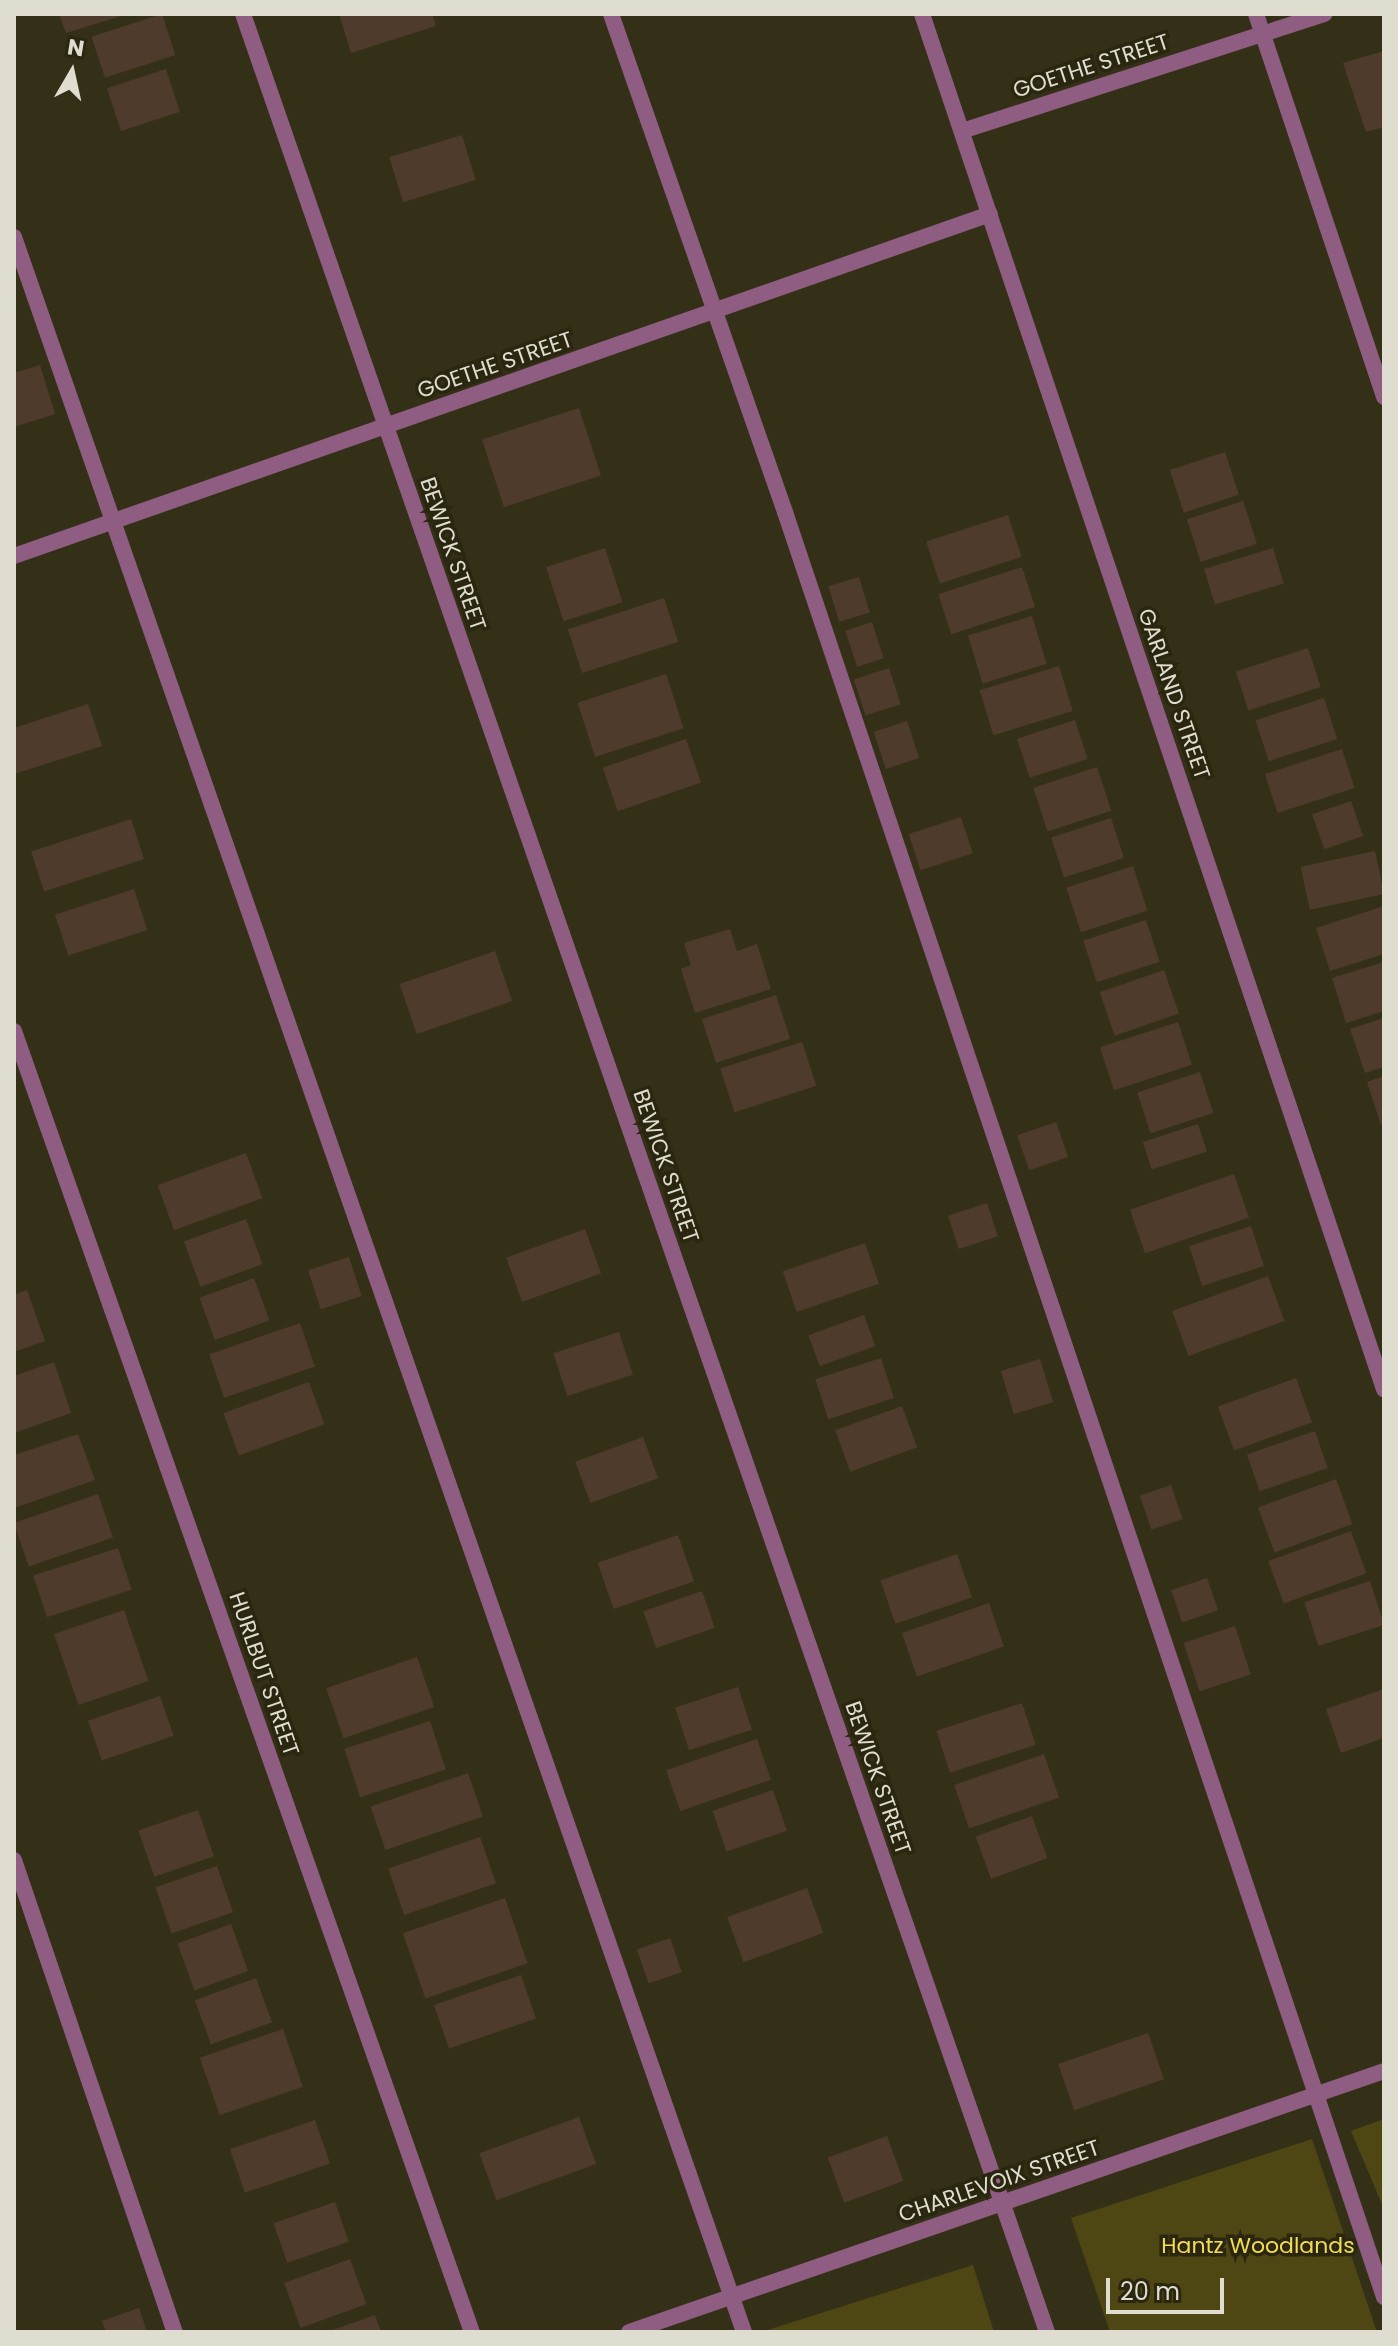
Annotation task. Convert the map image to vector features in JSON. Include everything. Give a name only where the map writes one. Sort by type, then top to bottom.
[{"type":"street","name":"BEWICK STREET","points":[[243,14],[1047,2332]]},
{"type":"street","points":[[611,14],[712,312],[785,512],[1384,2297]]},
{"type":"street","name":"GARLAND STREET","points":[[922,14],[1384,1389]]},
{"type":"street","points":[[1256,14],[1384,397]]},
{"type":"street","name":"GOETHE STREET","points":[[962,131],[1325,14]]},
{"type":"street","name":"GOETHE STREET","points":[[14,556],[990,214]]},
{"type":"street","points":[[14,237],[744,2332]]},
{"type":"street","name":"HURLBUT STREET","points":[[14,1031],[472,2332]]},
{"type":"street","points":[[14,1860],[175,2332]]},
{"type":"street","name":"CHARLEVOIX STREET","points":[[629,2332],[1384,2071]]},
{"type":"green space","name":"Hantz Woodlands","points":[[1384,2119],[1384,2209],[1351,2131]]},
{"type":"green space","name":"Hantz Woodlands","points":[[1312,2139],[1377,2332],[1110,2332],[1071,2218]]},
{"type":"green space","points":[[973,2265],[994,2332],[761,2332]]},
{"type":"building","points":[[59,14],[124,14],[124,15],[66,33]]},
{"type":"building","points":[[162,14],[175,55],[105,78],[92,37]]},
{"type":"building","points":[[339,14],[432,14],[436,26],[351,53]]},
{"type":"building","points":[[1384,51],[1384,127],[1366,132],[1343,63]]},
{"type":"building","points":[[166,69],[180,112],[121,131],[107,88]]},
{"type":"building","points":[[462,135],[476,180],[403,202],[389,157]]},
{"type":"building","points":[[40,365],[55,414],[14,427],[14,373]]},
{"type":"building","points":[[579,408],[601,476],[504,507],[482,440]]},
{"type":"building","points":[[1225,452],[1239,495],[1184,513],[1170,470]]},
{"type":"building","points":[[1243,501],[1257,544],[1201,562],[1187,519]]},
{"type":"building","points":[[1008,515],[1022,557],[940,583],[926,542]]},
{"type":"building","points":[[605,548],[623,602],[564,621],[546,567]]},
{"type":"building","points":[[1273,548],[1284,583],[1215,604],[1204,569]]},
{"type":"building","points":[[1022,567],[1035,607],[951,634],[938,594]]},
{"type":"building","points":[[859,577],[870,612],[839,622],[828,586]]},
{"type":"building","points":[[664,598],[678,642],[582,673],[568,629]]},
{"type":"building","points":[[1032,616],[1047,664],[983,683],[968,636]]},
{"type":"building","points":[[872,622],[884,658],[857,667],[845,631]]},
{"type":"building","points":[[1308,648],[1321,687],[1248,710],[1236,671]]},
{"type":"building","points":[[1059,666],[1073,711],[993,735],[980,690]]},
{"type":"building","points":[[889,668],[901,704],[866,716],[854,679]]},
{"type":"building","points":[[666,674],[684,728],[595,757],[578,703]]},
{"type":"building","points":[[1324,698],[1337,739],[1269,761],[1256,720]]},
{"type":"building","points":[[88,704],[102,746],[14,774],[14,728]]},
{"type":"building","points":[[1075,720],[1088,759],[1030,778],[1017,739]]},
{"type":"building","points":[[907,721],[919,758],[886,769],[874,732]]},
{"type":"building","points":[[686,739],[701,782],[618,811],[603,768]]},
{"type":"building","points":[[1342,749],[1355,788],[1278,813],[1265,774]]},
{"type":"building","points":[[1097,767],[1111,811],[1047,831],[1033,788]]},
{"type":"building","points":[[1351,801],[1363,836],[1324,849],[1312,814]]},
{"type":"building","points":[[961,817],[973,853],[920,870],[909,834]]},
{"type":"building","points":[[1111,818],[1124,858],[1064,877],[1051,837]]},
{"type":"building","points":[[131,819],[144,859],[44,891],[31,851]]},
{"type":"building","points":[[1375,851],[1384,894],[1310,910],[1301,867]]},
{"type":"building","points":[[1133,866],[1148,911],[1081,932],[1066,888]]},
{"type":"building","points":[[134,889],[147,930],[68,956],[55,915]]},
{"type":"building","points":[[1384,906],[1384,954],[1330,971],[1316,928]]},
{"type":"building","points":[[1146,920],[1160,962],[1097,982],[1083,940]]},
{"type":"building","points":[[730,929],[737,951],[757,944],[771,989],[695,1013],[681,969],[691,965],[684,943]]},
{"type":"building","points":[[495,951],[512,1001],[417,1034],[400,984]]},
{"type":"building","points":[[1384,962],[1384,1011],[1346,1023],[1332,978]]},
{"type":"building","points":[[1164,970],[1179,1013],[1115,1036],[1100,992]]},
{"type":"building","points":[[776,995],[790,1039],[716,1063],[702,1019]]},
{"type":"building","points":[[1384,1018],[1384,1067],[1365,1073],[1350,1029]]},
{"type":"building","points":[[1178,1022],[1192,1065],[1114,1090],[1100,1047]]},
{"type":"building","points":[[802,1042],[816,1086],[734,1112],[720,1069]]},
{"type":"building","points":[[1200,1072],[1213,1113],[1151,1133],[1137,1092]]},
{"type":"building","points":[[1384,1076],[1384,1124],[1381,1125],[1367,1082]]},
{"type":"building","points":[[1056,1122],[1068,1157],[1029,1170],[1017,1135]]},
{"type":"building","points":[[1198,1124],[1207,1152],[1152,1170],[1143,1142]]},
{"type":"building","points":[[246,1153],[262,1198],[174,1230],[158,1185]]},
{"type":"building","points":[[1234,1174],[1249,1217],[1145,1253],[1130,1210]]},
{"type":"building","points":[[987,1203],[998,1236],[959,1249],[948,1216]]},
{"type":"building","points":[[246,1219],[262,1264],[200,1287],[184,1242]]},
{"type":"building","points":[[1251,1226],[1264,1266],[1202,1286],[1189,1246]]},
{"type":"building","points":[[585,1229],[601,1273],[522,1302],[506,1258]]},
{"type":"building","points":[[865,1243],[879,1284],[797,1312],[783,1271]]},
{"type":"building","points":[[349,1257],[362,1296],[321,1309],[308,1270]]},
{"type":"building","points":[[1268,1276],[1284,1321],[1189,1356],[1172,1311]]},
{"type":"building","points":[[254,1278],[269,1320],[215,1340],[199,1298]]},
{"type":"building","points":[[27,1290],[45,1341],[14,1352],[14,1295]]},
{"type":"building","points":[[864,1315],[875,1346],[820,1366],[809,1335]]},
{"type":"building","points":[[300,1323],[315,1366],[224,1398],[209,1354]]},
{"type":"building","points":[[619,1332],[633,1375],[567,1396],[553,1353]]},
{"type":"building","points":[[881,1358],[894,1398],[828,1419],[815,1379]]},
{"type":"building","points":[[1040,1359],[1053,1402],[1014,1414],[1001,1371]]},
{"type":"building","points":[[54,1362],[71,1413],[14,1433],[14,1376]]},
{"type":"building","points":[[1296,1378],[1312,1422],[1234,1451],[1218,1406]]},
{"type":"building","points":[[309,1382],[324,1424],[239,1455],[223,1413]]},
{"type":"building","points":[[902,1406],[917,1447],[850,1472],[835,1430]]},
{"type":"building","points":[[1315,1431],[1328,1468],[1260,1491],[1247,1454]]},
{"type":"building","points":[[78,1434],[95,1480],[14,1508],[14,1455]]},
{"type":"building","points":[[643,1437],[658,1478],[590,1503],[575,1462]]},
{"type":"building","points":[[1336,1479],[1352,1524],[1274,1552],[1258,1507]]},
{"type":"building","points":[[1171,1485],[1183,1519],[1152,1530],[1140,1496]]},
{"type":"building","points":[[98,1494],[113,1537],[29,1566],[14,1523]]},
{"type":"building","points":[[1351,1531],[1366,1573],[1284,1603],[1268,1561]]},
{"type":"building","points":[[678,1535],[694,1581],[614,1609],[598,1563]]},
{"type":"building","points":[[118,1548],[132,1590],[47,1617],[33,1576]]},
{"type":"building","points":[[957,1554],[972,1597],[895,1624],[880,1580]]},
{"type":"building","points":[[1207,1578],[1218,1610],[1182,1623],[1171,1590]]},
{"type":"building","points":[[1370,1581],[1384,1625],[1319,1646],[1304,1602]]},
{"type":"building","points":[[702,1591],[715,1628],[656,1648],[643,1611]]},
{"type":"building","points":[[989,1603],[1004,1646],[917,1676],[902,1633]]},
{"type":"building","points":[[124,1610],[148,1681],[78,1705],[54,1634]]},
{"type":"building","points":[[1235,1626],[1251,1675],[1199,1691],[1184,1643]]},
{"type":"building","points":[[417,1657],[434,1707],[343,1738],[326,1688]]},
{"type":"building","points":[[738,1687],[752,1730],[689,1750],[675,1707]]},
{"type":"building","points":[[1384,1689],[1384,1738],[1341,1753],[1326,1709]]},
{"type":"building","points":[[160,1696],[174,1736],[102,1760],[88,1721]]},
{"type":"building","points":[[1022,1703],[1036,1745],[950,1773],[936,1731]]},
{"type":"building","points":[[430,1721],[446,1770],[360,1797],[344,1749]]},
{"type":"building","points":[[757,1739],[771,1780],[680,1811],[666,1770]]},
{"type":"building","points":[[1044,1754],[1059,1797],[969,1828],[954,1785]]},
{"type":"building","points":[[468,1773],[483,1816],[386,1850],[371,1807]]},
{"type":"building","points":[[773,1790],[787,1831],[726,1851],[712,1811]]},
{"type":"building","points":[[198,1810],[214,1856],[154,1877],[138,1831]]},
{"type":"building","points":[[1032,1816],[1047,1858],[991,1879],[976,1837]]},
{"type":"building","points":[[480,1837],[496,1883],[404,1915],[388,1869]]},
{"type":"building","points":[[217,1866],[233,1912],[171,1933],[156,1887]]},
{"type":"building","points":[[807,1888],[823,1933],[744,1962],[727,1917]]},
{"type":"building","points":[[505,1898],[527,1963],[425,1998],[403,1933]]},
{"type":"building","points":[[231,1924],[248,1971],[195,1990],[177,1943]]},
{"type":"building","points":[[670,1938],[682,1972],[649,1983],[637,1949]]},
{"type":"building","points":[[521,1975],[536,2018],[449,2048],[434,2005]]},
{"type":"building","points":[[256,1978],[272,2022],[211,2044],[195,2000]]},
{"type":"building","points":[[283,2029],[303,2087],[220,2115],[200,2058]]},
{"type":"building","points":[[1148,2033],[1164,2079],[1074,2110],[1058,2064]]},
{"type":"building","points":[[579,2117],[596,2164],[496,2200],[479,2153]]},
{"type":"building","points":[[315,2120],[330,2163],[245,2193],[230,2149]]},
{"type":"building","points":[[887,2136],[903,2181],[844,2203],[828,2158]]},
{"type":"building","points":[[335,2202],[349,2242],[287,2263],[274,2223]]},
{"type":"building","points":[[350,2259],[366,2304],[301,2328],[284,2283]]},
{"type":"building","points":[[139,2308],[147,2332],[106,2332],[102,2321]]},
{"type":"building","points":[[375,2315],[381,2332],[327,2332]]}]
